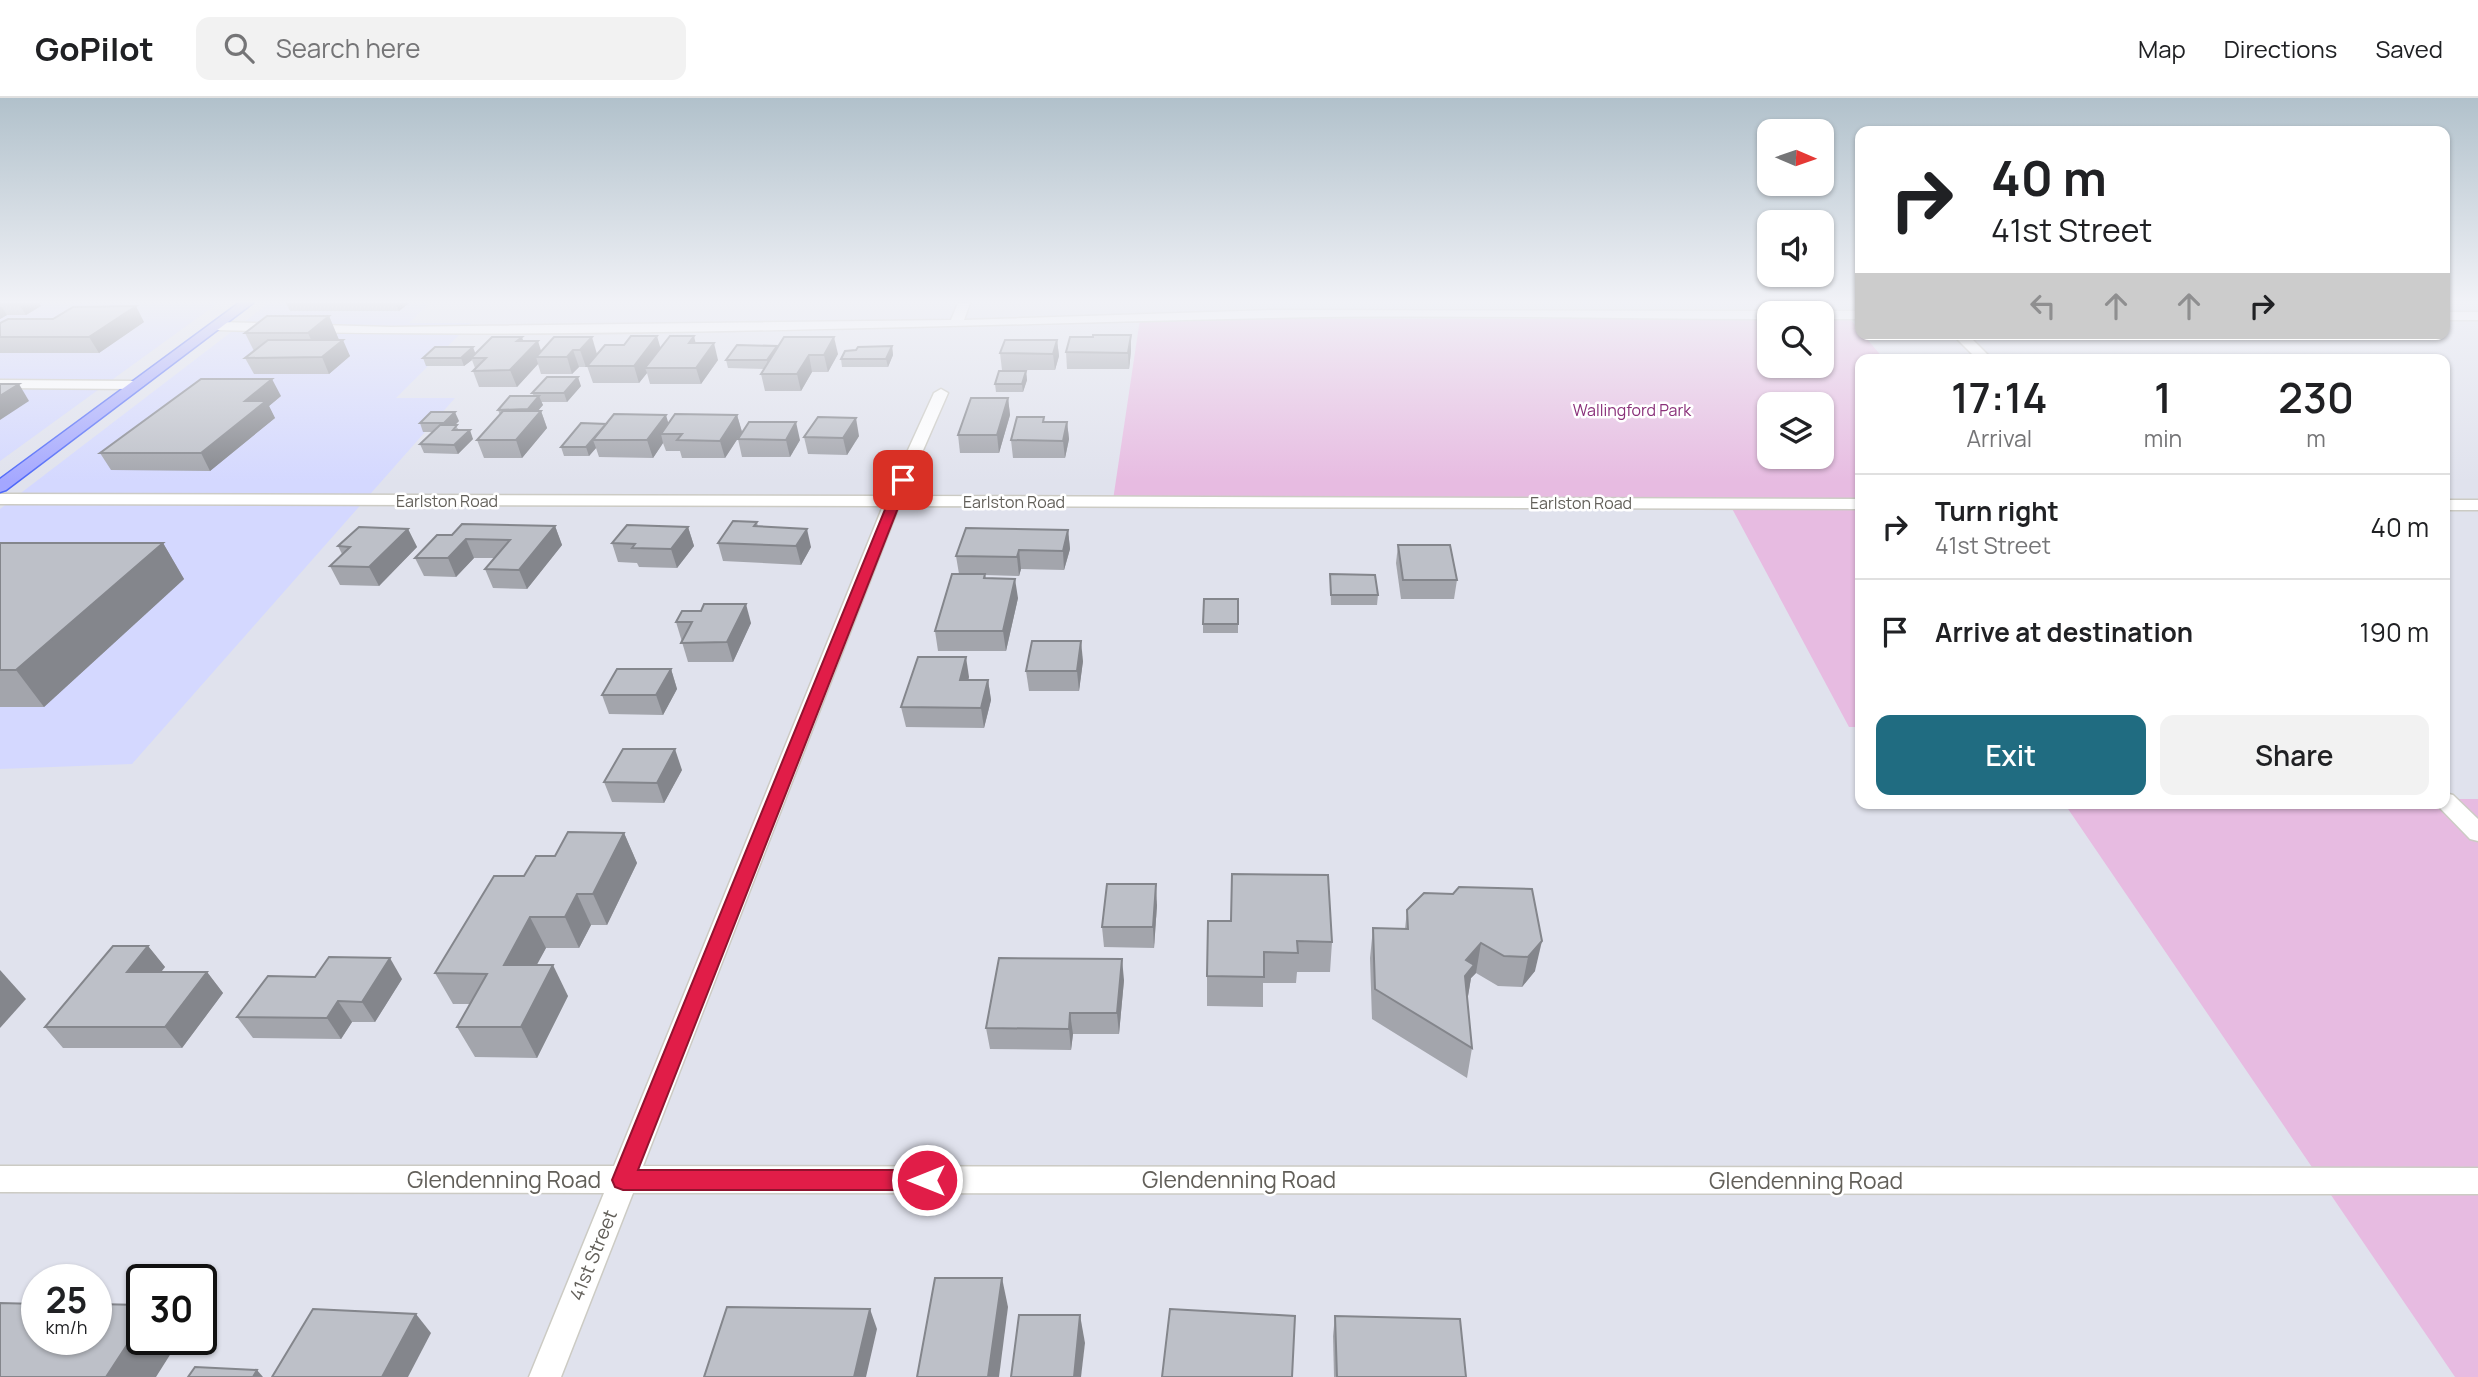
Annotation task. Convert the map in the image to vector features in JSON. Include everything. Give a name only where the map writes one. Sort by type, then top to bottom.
[{"type":"main road","points":[[0,487],[167,363]]},
{"type":"street","points":[[0,384],[138,384]]},
{"type":"street","name":"41st Street","points":[[545,1377],[893,501],[941,393]]},
{"type":"street","name":"Earlston Road","points":[[0,499],[1855,504]]},
{"type":"street","points":[[2450,505],[2478,505]]},
{"type":"street","points":[[2450,805],[2478,833]]},
{"type":"street","name":"Glendenning Road","points":[[0,1179],[2478,1181]]},
{"type":"shaded area","points":[[0,363],[136,363],[0,461]]},
{"type":"shaded area","points":[[191,363],[431,363],[396,398],[455,398],[132,764],[0,769],[0,509]]},
{"type":"green space","name":"Wallingford Park","points":[[1133,363],[1757,363],[1757,378],[1834,378],[1834,363],[1855,363],[1855,727],[1849,727],[1728,501],[1113,500]]},
{"type":"green space","points":[[2450,799],[2478,799],[2478,1377],[2455,1377],[2068,809],[2450,809]]},
{"type":"building","points":[[481,363],[517,363],[510,370],[473,371]]},
{"type":"building","points":[[590,363],[637,363],[634,366],[587,366]]},
{"type":"building","points":[[649,363],[700,363],[696,368],[645,368]]},
{"type":"building","points":[[768,363],[804,363],[797,374],[761,374]]},
{"type":"building","points":[[999,371],[1026,371],[1022,384],[995,384]]},
{"type":"building","points":[[547,377],[578,377],[564,393],[532,393]]},
{"type":"building","points":[[201,379],[272,379],[245,401],[266,401],[201,453],[100,453]]},
{"type":"building","points":[[0,384],[19,384],[0,396]]},
{"type":"building","points":[[510,396],[539,396],[528,409],[498,410]]},
{"type":"building","points":[[971,398],[1008,398],[997,435],[958,435]]},
{"type":"building","points":[[503,411],[541,411],[516,440],[477,440]]},
{"type":"building","points":[[431,412],[455,412],[444,423],[420,423]]},
{"type":"building","points":[[614,414],[666,415],[647,440],[593,440]]},
{"type":"building","points":[[675,414],[737,415],[720,441],[677,440],[682,434],[661,434]]},
{"type":"building","points":[[818,417],[856,418],[843,438],[804,437]]},
{"type":"building","points":[[1017,417],[1044,417],[1043,422],[1067,422],[1063,441],[1011,440]]},
{"type":"building","points":[[749,422],[796,422],[786,440],[738,439]]},
{"type":"building","points":[[581,423],[606,424],[586,447],[561,447]]},
{"type":"building","points":[[440,425],[457,425],[453,430],[470,430],[454,445],[420,444]]},
{"type":"building","points":[[733,521],[757,522],[754,526],[807,529],[796,546],[718,543]]},
{"type":"building","points":[[462,524],[555,526],[519,570],[485,569],[510,540],[466,539],[448,558],[415,558],[437,535],[452,535]]},
{"type":"building","points":[[627,525],[688,527],[671,549],[632,548],[635,544],[612,543]]},
{"type":"building","points":[[359,527],[408,529],[369,567],[330,566],[350,547],[338,546]]},
{"type":"building","points":[[966,528],[1068,530],[1063,551],[1019,550],[1017,557],[956,556]]},
{"type":"building","points":[[0,543],[163,543],[16,670],[0,670]]},
{"type":"building","points":[[1398,545],[1450,545],[1457,580],[1403,580]]},
{"type":"building","points":[[952,574],[985,574],[984,578],[1015,579],[1003,631],[935,631]]},
{"type":"building","points":[[1330,574],[1375,575],[1378,595],[1331,595]]},
{"type":"building","points":[[1204,599],[1238,599],[1238,624],[1203,624]]},
{"type":"building","points":[[704,604],[746,604],[727,642],[681,643],[692,622],[676,622],[682,611],[701,611]]},
{"type":"building","points":[[1032,641],[1081,641],[1077,671],[1026,671]]},
{"type":"building","points":[[918,657],[966,657],[960,680],[988,680],[981,708],[901,707]]},
{"type":"building","points":[[617,669],[671,669],[656,695],[602,695]]},
{"type":"building","points":[[623,749],[675,749],[657,783],[604,782]]},
{"type":"building","points":[[568,832],[624,833],[593,894],[577,894],[565,917],[530,917],[504,965],[553,965],[521,1027],[457,1027],[487,974],[435,973],[494,876],[524,876],[536,856],[555,856]]},
{"type":"building","points":[[1232,874],[1328,875],[1332,942],[1297,941],[1298,953],[1264,952],[1264,977],[1207,976],[1208,921],[1231,921]]},
{"type":"building","points":[[1107,884],[1156,884],[1153,927],[1102,927]]},
{"type":"building","points":[[1459,887],[1532,889],[1542,941],[1528,957],[1504,956],[1481,943],[1466,960],[1474,965],[1465,976],[1472,1048],[1375,989],[1373,928],[1408,929],[1407,910],[1424,893],[1453,894]]},
{"type":"building","points":[[113,946],[148,946],[127,972],[207,972],[165,1027],[45,1027]]},
{"type":"building","points":[[329,957],[390,958],[362,1002],[338,1001],[327,1018],[237,1017],[268,976],[315,977]]},
{"type":"building","points":[[999,958],[1122,959],[1117,1013],[1070,1013],[1069,1029],[986,1028]]},
{"type":"building","points":[[935,1278],[1002,1278],[988,1377],[917,1377]]},
{"type":"building","points":[[0,1303],[21,1304],[21,1355],[112,1355],[112,1304],[126,1305],[126,1346],[106,1377],[0,1377]]},
{"type":"building","points":[[727,1307],[870,1309],[854,1377],[704,1377]]},
{"type":"building","points":[[313,1309],[416,1314],[382,1377],[272,1377]]},
{"type":"building","points":[[1170,1309],[1295,1316],[1292,1377],[1162,1377]]},
{"type":"building","points":[[1019,1315],[1080,1315],[1074,1377],[1011,1377]]},
{"type":"building","points":[[1335,1316],[1460,1319],[1466,1377],[1337,1377]]},
{"type":"building","points":[[195,1367],[257,1370],[253,1377],[188,1377]]},
{"type":"route","points":[[903,480],[623,1180],[927,1180]]}]
